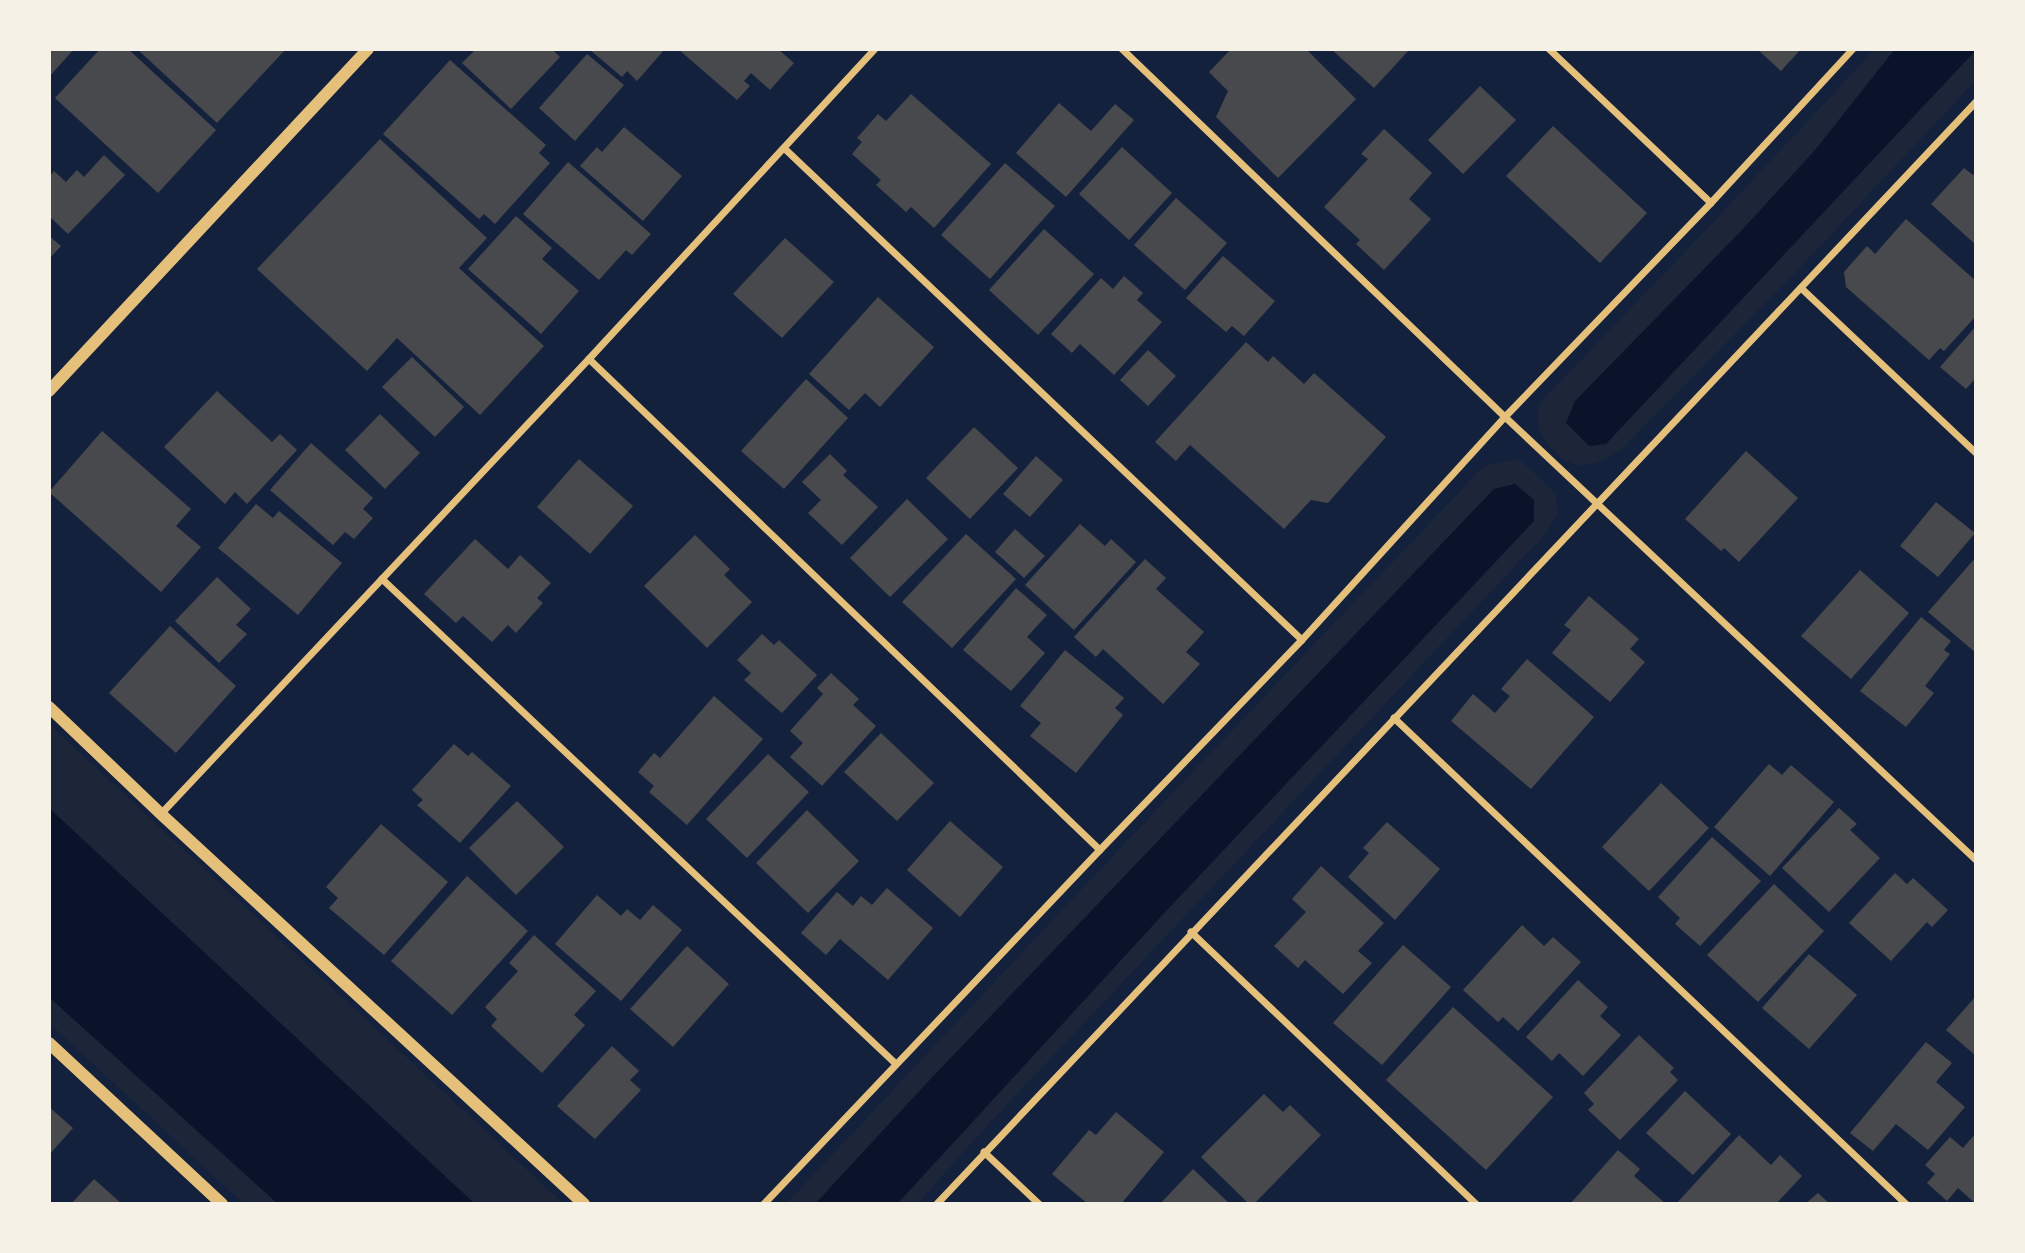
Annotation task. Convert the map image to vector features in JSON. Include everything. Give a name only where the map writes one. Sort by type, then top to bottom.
[{"type":"street","points":[[49,391],[368,49]]},
{"type":"street","points":[[161,814],[876,49]]},
{"type":"street","points":[[1122,49],[1505,417],[1976,859]]},
{"type":"street","points":[[1549,49],[1711,203]]},
{"type":"street","points":[[764,1204],[1302,640],[1505,417],[1711,203],[1853,49]]},
{"type":"street","points":[[937,1204],[1976,102]]},
{"type":"street","points":[[785,149],[1302,640]]},
{"type":"street","points":[[1801,288],[1976,453]]},
{"type":"street","points":[[589,359],[1100,850]]},
{"type":"street","points":[[382,579],[896,1063]]},
{"type":"street","points":[[49,707],[583,1204]]},
{"type":"street","points":[[1394,718],[1906,1204]]},
{"type":"street","points":[[1191,932],[1476,1204]]},
{"type":"street","points":[[49,1043],[222,1204]]},
{"type":"street","points":[[984,1152],[1039,1204]]},
{"type":"shaded area","points":[[1875,49],[1895,49],[1816,149],[1743,229],[1606,443],[1976,50],[1976,80],[1793,275],[1620,451],[1584,465],[1562,458],[1541,434],[1538,416],[1541,402]]},
{"type":"shaded area","points":[[1895,49],[1976,50],[1606,444],[1589,446],[1566,423],[1575,401],[1743,229],[1816,149]]},
{"type":"shaded area","points":[[1516,459],[1556,494],[1557,513],[1548,531],[970,1144],[918,1204],[897,1204],[1167,910],[1534,521],[1534,500],[1515,484],[1494,489],[925,1085],[815,1204],[786,1204],[1484,466]]},
{"type":"shaded area","points":[[1515,484],[1534,500],[1534,521],[1167,910],[897,1204],[815,1204],[925,1085],[1494,489]]},
{"type":"shaded area","points":[[49,724],[564,1204],[475,1204],[49,808]]},
{"type":"shaded area","points":[[49,808],[475,1204],[278,1204],[49,997]]},
{"type":"shaded area","points":[[49,997],[278,1204],[244,1204],[49,1023]]},
{"type":"building","points":[[49,49],[74,49],[49,77]]},
{"type":"building","points":[[100,49],[128,49],[216,130],[158,193],[55,98]]},
{"type":"building","points":[[137,49],[286,49],[217,123]]},
{"type":"building","points":[[476,49],[552,49],[560,57],[511,109],[462,63]]},
{"type":"building","points":[[589,49],[665,49],[637,81],[627,71],[622,77]]},
{"type":"building","points":[[678,49],[778,49],[794,63],[770,90],[751,73],[744,81],[750,86],[737,100]]},
{"type":"building","points":[[1231,49],[1306,49],[1356,99],[1278,178],[1216,117],[1228,91],[1209,72]]},
{"type":"building","points":[[1331,49],[1410,49],[1374,88]]},
{"type":"building","points":[[1757,49],[1801,49],[1781,71]]},
{"type":"building","points":[[587,54],[624,85],[575,141],[539,108]]},
{"type":"building","points":[[450,60],[546,145],[539,153],[550,163],[495,224],[484,214],[479,219],[383,134]]},
{"type":"building","points":[[1480,86],[1516,120],[1463,174],[1428,140]]},
{"type":"building","points":[[911,94],[991,164],[934,228],[911,207],[906,212],[876,185],[881,180],[852,154],[862,142],[857,138],[878,114],[886,121]]},
{"type":"building","points":[[1059,103],[1091,131],[1115,104],[1134,120],[1066,197],[1016,153]]},
{"type":"building","points":[[1553,126],[1647,213],[1600,263],[1506,176]]},
{"type":"building","points":[[624,127],[682,176],[643,221],[580,166],[597,147],[602,152]]},
{"type":"building","points":[[1384,129],[1432,173],[1409,199],[1431,219],[1384,270],[1356,244],[1360,240],[1324,207],[1368,159],[1361,154]]},
{"type":"building","points":[[380,139],[487,238],[459,268],[544,346],[480,415],[397,338],[367,371],[257,269]]},
{"type":"building","points":[[1122,147],[1172,193],[1129,240],[1079,194]]},
{"type":"building","points":[[104,155],[125,175],[68,234],[49,216],[49,177],[54,171],[66,182],[77,170],[84,177]]},
{"type":"building","points":[[568,162],[651,234],[632,255],[626,250],[599,280],[523,214]]},
{"type":"building","points":[[1005,163],[1055,206],[990,279],[941,235]]},
{"type":"building","points":[[1964,168],[1973,175],[1976,172],[1976,245],[1931,204]]},
{"type":"building","points":[[1176,198],[1227,243],[1185,290],[1134,245]]},
{"type":"building","points":[[516,216],[552,248],[542,259],[579,291],[541,334],[468,269]]},
{"type":"building","points":[[1906,219],[1976,281],[1976,316],[1944,351],[1940,348],[1929,360],[1846,287],[1844,272],[1867,246],[1875,254]]},
{"type":"building","points":[[1044,229],[1094,274],[1038,335],[989,290]]},
{"type":"building","points":[[49,236],[61,246],[49,259]]},
{"type":"building","points":[[785,238],[834,282],[782,338],[733,294]]},
{"type":"building","points":[[1223,256],[1275,301],[1244,336],[1232,326],[1226,332],[1186,298]]},
{"type":"building","points":[[1124,276],[1143,293],[1137,300],[1162,322],[1114,375],[1080,344],[1072,353],[1051,334],[1101,278],[1113,289]]},
{"type":"building","points":[[878,297],[934,347],[880,407],[865,393],[849,410],[809,374]]},
{"type":"building","points":[[1976,326],[1976,382],[1974,380],[1966,389],[1940,367]]},
{"type":"building","points":[[1246,342],[1268,362],[1273,356],[1304,384],[1314,373],[1386,437],[1328,503],[1311,500],[1284,529],[1190,445],[1176,461],[1155,442]]},
{"type":"building","points":[[1148,350],[1176,376],[1148,406],[1120,380]]},
{"type":"building","points":[[412,357],[464,407],[435,437],[382,387]]},
{"type":"building","points":[[806,379],[848,418],[784,489],[741,451]]},
{"type":"building","points":[[217,391],[272,442],[280,434],[297,450],[247,504],[235,492],[225,504],[164,447]]},
{"type":"building","points":[[380,414],[420,453],[385,489],[345,450]]},
{"type":"building","points":[[974,427],[1018,468],[970,519],[926,478]]},
{"type":"building","points":[[102,431],[191,509],[176,526],[201,547],[161,592],[49,492]]},
{"type":"building","points":[[311,443],[373,498],[363,509],[373,518],[354,539],[345,532],[333,545],[270,490]]},
{"type":"building","points":[[1746,451],[1798,498],[1739,562],[1724,548],[1721,551],[1685,519]]},
{"type":"building","points":[[830,454],[847,471],[843,475],[878,507],[842,545],[808,513],[821,500],[802,482]]},
{"type":"building","points":[[1036,456],[1063,480],[1030,517],[1003,494]]},
{"type":"building","points":[[579,459],[633,506],[590,554],[537,507]]},
{"type":"building","points":[[907,499],[948,539],[890,597],[850,558]]},
{"type":"building","points":[[1936,502],[1975,533],[1938,577],[1900,546]]},
{"type":"building","points":[[256,504],[273,518],[279,511],[342,563],[298,615],[218,548]]},
{"type":"building","points":[[1080,524],[1105,546],[1111,539],[1136,562],[1074,630],[1025,585]]},
{"type":"building","points":[[1015,529],[1045,556],[1024,578],[995,552]]},
{"type":"building","points":[[966,534],[1016,579],[952,648],[902,602]]},
{"type":"building","points":[[695,535],[730,569],[724,575],[752,602],[707,648],[644,586]]},
{"type":"building","points":[[475,539],[508,569],[520,555],[551,583],[537,598],[543,603],[516,633],[508,625],[492,642],[463,616],[456,623],[424,594]]},
{"type":"building","points":[[1976,557],[1976,653],[1928,612]]},
{"type":"building","points":[[1145,559],[1166,578],[1156,589],[1204,632],[1186,652],[1200,664],[1163,704],[1103,649],[1096,657],[1074,637]]},
{"type":"building","points":[[1860,570],[1909,613],[1851,679],[1801,636]]},
{"type":"building","points":[[217,577],[251,609],[236,625],[247,634],[219,663],[175,621]]},
{"type":"building","points":[[1016,588],[1047,615],[1027,637],[1045,653],[1011,691],[963,650]]},
{"type":"building","points":[[1589,596],[1639,639],[1630,649],[1645,662],[1610,702],[1552,653],[1571,630],[1564,625]]},
{"type":"building","points":[[1921,617],[1951,641],[1944,650],[1950,654],[1925,686],[1934,693],[1906,727],[1860,691]]},
{"type":"building","points":[[170,626],[236,686],[176,753],[109,693]]},
{"type":"building","points":[[762,634],[774,645],[779,640],[817,675],[782,713],[744,680],[751,673],[737,660]]},
{"type":"building","points":[[1065,650],[1124,698],[1115,708],[1123,715],[1076,773],[1030,736],[1041,723],[1020,706]]},
{"type":"building","points":[[1527,659],[1594,717],[1531,789],[1451,721],[1473,694],[1495,713],[1510,696],[1501,689]]},
{"type":"building","points":[[831,673],[859,699],[853,705],[876,726],[822,786],[790,757],[803,743],[790,731],[823,694],[817,688]]},
{"type":"building","points":[[714,696],[763,739],[687,825],[649,792],[654,786],[638,772],[654,753],[660,758]]},
{"type":"building","points":[[881,733],[934,783],[897,821],[844,772]]},
{"type":"building","points":[[454,744],[468,756],[472,752],[511,786],[460,843],[417,805],[423,800],[412,790]]},
{"type":"building","points":[[768,754],[809,792],[747,858],[706,819]]},
{"type":"building","points":[[1769,764],[1782,775],[1791,765],[1834,802],[1770,876],[1714,827]]},
{"type":"building","points":[[1661,783],[1709,828],[1649,891],[1602,847]]},
{"type":"building","points":[[517,801],[564,847],[516,895],[469,848]]},
{"type":"building","points":[[1839,808],[1857,824],[1850,830],[1880,858],[1829,912],[1782,868]]},
{"type":"building","points":[[807,810],[859,861],[808,913],[756,863]]},
{"type":"building","points":[[950,821],[1003,867],[960,917],[907,870]]},
{"type":"building","points":[[1387,822],[1440,869],[1395,920],[1348,877],[1369,853],[1363,848]]},
{"type":"building","points":[[381,824],[448,882],[384,955],[329,908],[338,898],[326,887]]},
{"type":"building","points":[[1712,837],[1761,881],[1700,946],[1675,924],[1680,918],[1658,897]]},
{"type":"building","points":[[1321,866],[1384,923],[1358,951],[1372,963],[1343,994],[1305,960],[1298,968],[1274,946],[1306,912],[1292,899]]},
{"type":"building","points":[[1895,873],[1907,884],[1913,878],[1948,910],[1932,927],[1927,922],[1891,961],[1849,923]]},
{"type":"building","points":[[467,876],[528,931],[452,1015],[391,961]]},
{"type":"building","points":[[1774,884],[1824,931],[1758,1002],[1707,955]]},
{"type":"building","points":[[887,888],[933,928],[888,980],[840,939],[826,955],[801,933],[837,892],[853,906],[861,896],[872,905]]},
{"type":"building","points":[[597,895],[621,916],[627,909],[640,920],[653,905],[682,930],[621,1001],[555,944]]},
{"type":"building","points":[[1522,925],[1544,946],[1553,937],[1581,962],[1518,1031],[1503,1017],[1498,1022],[1463,990]]},
{"type":"building","points":[[534,935],[596,991],[574,1015],[585,1025],[542,1073],[491,1026],[497,1019],[485,1007],[518,971],[509,963]]},
{"type":"building","points":[[1403,945],[1451,987],[1382,1065],[1333,1023]]},
{"type":"building","points":[[687,946],[729,984],[673,1047],[630,1009]]},
{"type":"building","points":[[1809,954],[1857,995],[1809,1049],[1762,1008]]},
{"type":"building","points":[[1578,980],[1608,1007],[1600,1016],[1621,1035],[1583,1076],[1559,1053],[1552,1061],[1526,1037]]},
{"type":"building","points":[[1976,996],[1976,1056],[1946,1030]]},
{"type":"building","points":[[1453,1007],[1553,1097],[1486,1170],[1386,1080]]},
{"type":"building","points":[[1639,1035],[1674,1068],[1670,1072],[1678,1080],[1620,1140],[1588,1110],[1594,1104],[1584,1093]]},
{"type":"building","points":[[1926,1042],[1952,1063],[1936,1082],[1965,1107],[1928,1150],[1896,1124],[1873,1151],[1850,1133]]},
{"type":"building","points":[[612,1046],[639,1071],[630,1080],[641,1090],[595,1139],[557,1106]]},
{"type":"building","points":[[1685,1091],[1731,1134],[1693,1175],[1646,1133]]},
{"type":"building","points":[[1264,1094],[1283,1112],[1290,1105],[1321,1135],[1254,1204],[1249,1204],[1201,1157]]},
{"type":"building","points":[[49,1107],[73,1128],[49,1155]]},
{"type":"building","points":[[1116,1112],[1164,1152],[1121,1204],[1088,1204],[1052,1174],[1089,1130],[1096,1135]]},
{"type":"building","points":[[1976,1133],[1976,1204],[1958,1188],[1947,1201],[1927,1183],[1935,1174],[1925,1165],[1950,1137],[1963,1148]]},
{"type":"building","points":[[1739,1135],[1771,1165],[1780,1155],[1802,1176],[1776,1204],[1676,1204]]},
{"type":"building","points":[[1618,1150],[1640,1169],[1634,1176],[1666,1204],[1570,1204]]},
{"type":"building","points":[[1193,1169],[1230,1204],[1160,1204]]},
{"type":"building","points":[[94,1179],[122,1204],[71,1204]]},
{"type":"building","points":[[1818,1193],[1830,1204],[1805,1204]]}]
